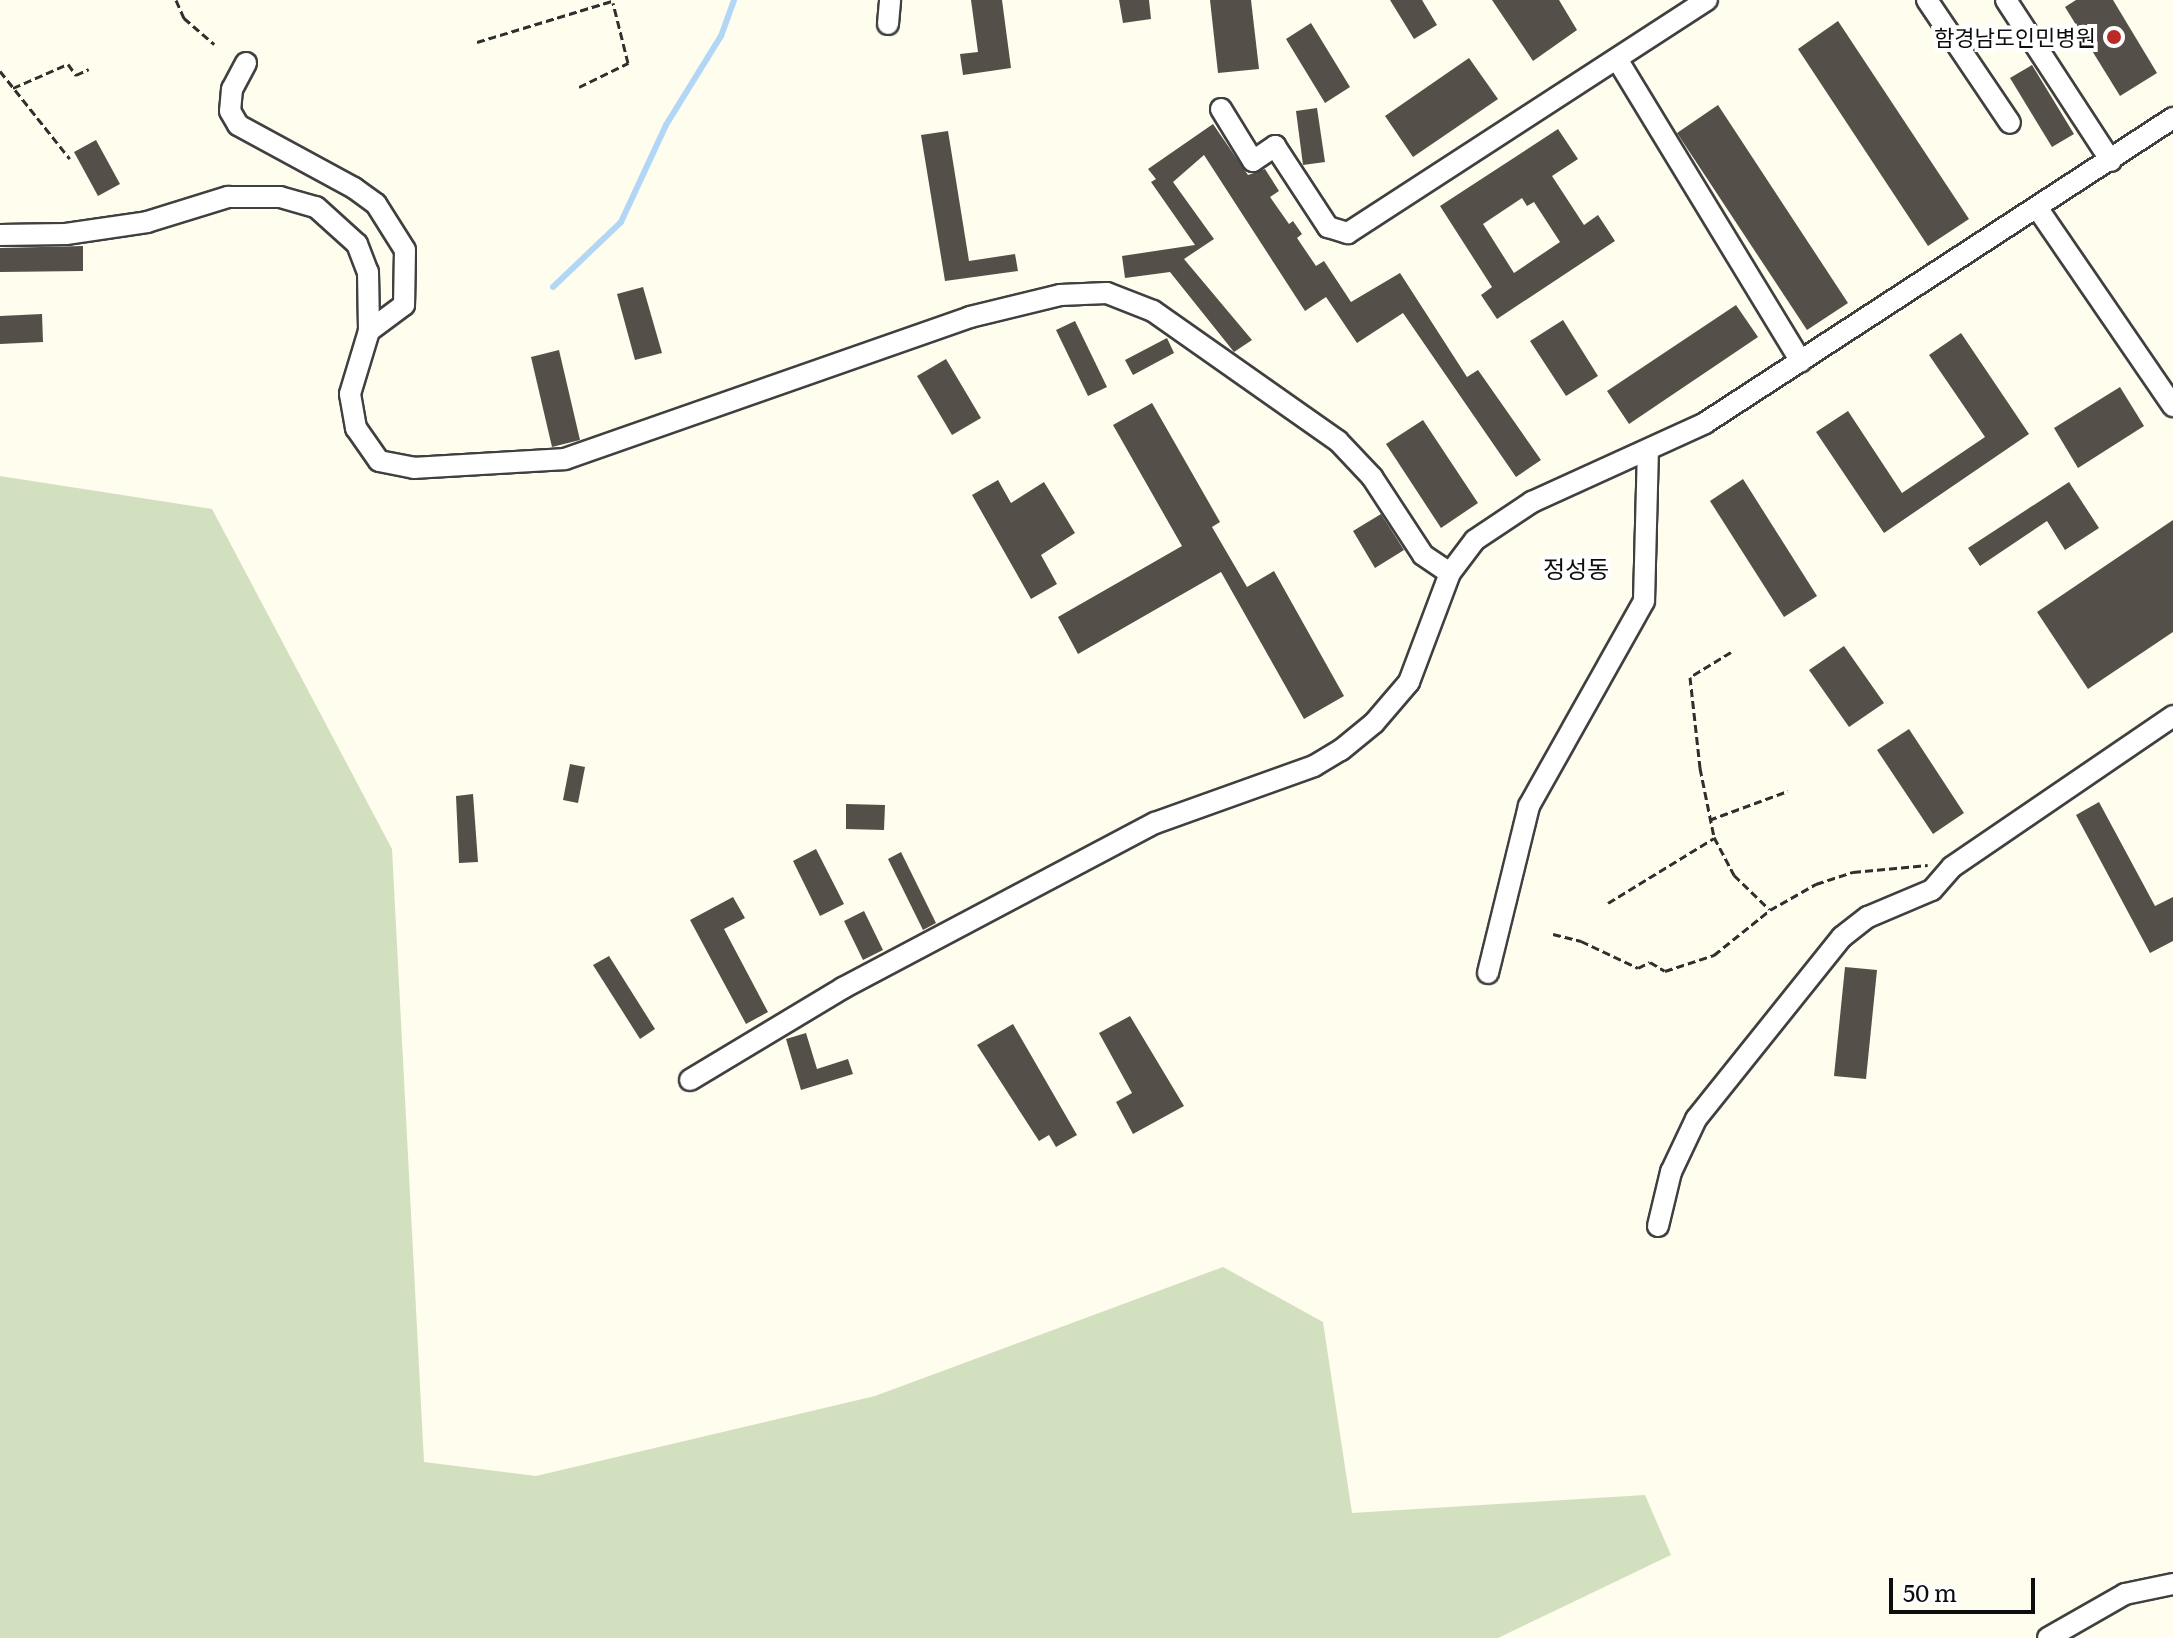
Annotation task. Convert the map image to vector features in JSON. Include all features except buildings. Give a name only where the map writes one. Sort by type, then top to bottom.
[{"type":"street","points":[[888,24],[890,0]]},
{"type":"street","points":[[1221,109],[1253,161],[1275,146],[1328,227],[1348,233],[1707,0]]},
{"type":"street","points":[[1927,0],[2010,123]]},
{"type":"street","points":[[2006,0],[2111,161]]},
{"type":"street","points":[[1617,59],[1801,362]]},
{"type":"street","points":[[246,63],[232,89],[230,111],[238,125],[376,204],[405,250],[404,305],[369,331]]},
{"type":"street","points":[[690,1080],[843,988],[1155,823],[1314,766],[1341,750],[1374,723],[1409,682],[1450,573],[1475,540],[1532,502],[1705,423],[2038,209],[2173,118]]},
{"type":"street","points":[[0,235],[66,234],[147,222],[228,197],[263,195],[300,201],[331,217],[357,244],[371,292],[369,331],[352,378],[351,412],[368,449],[379,461],[414,468],[526,465],[565,459],[970,317],[1060,295],[1107,293],[1153,311],[1338,441],[1372,477],[1423,555],[1450,573]]},
{"type":"street","points":[[2038,209],[2173,406]]},
{"type":"street","points":[[1488,973],[1529,806],[1644,601],[1648,451]]},
{"type":"street","points":[[1658,1226],[1679,1153],[1725,1077],[1842,937],[1868,917],[1932,890],[1952,867],[2173,716]]},
{"type":"street","points":[[2048,1638],[2125,1594],[2173,1584]]},
{"type":"path","points":[[176,0],[184,18],[214,44]]},
{"type":"path","points":[[477,42],[612,1],[628,63],[579,87]]},
{"type":"path","points":[[13,88],[68,64],[76,75],[89,69]]},
{"type":"path","points":[[0,71],[70,159]]},
{"type":"path","points":[[1731,652],[1690,677],[1709,820],[1714,837],[1734,875],[1770,910]]},
{"type":"path","points":[[1709,820],[1788,791]]},
{"type":"path","points":[[1608,903],[1714,837]]},
{"type":"path","points":[[1553,934],[1638,968],[1650,962],[1665,971],[1714,955],[1770,910],[1853,872],[1952,867]]},
{"type":"green space","points":[[0,476],[212,509],[392,849],[424,1462],[536,1476],[875,1396],[1223,1267],[1323,1322],[1352,1513],[1645,1495],[1671,1555],[1498,1638],[0,1638]]},
{"type":"waterway","points":[[553,287],[621,222],[666,125],[721,36],[734,0]]},
{"type":"place","name":"함경남도인민병원","points":[[2114,37]]},
{"type":"district","name":"정성동","points":[[1576,568]]}]
